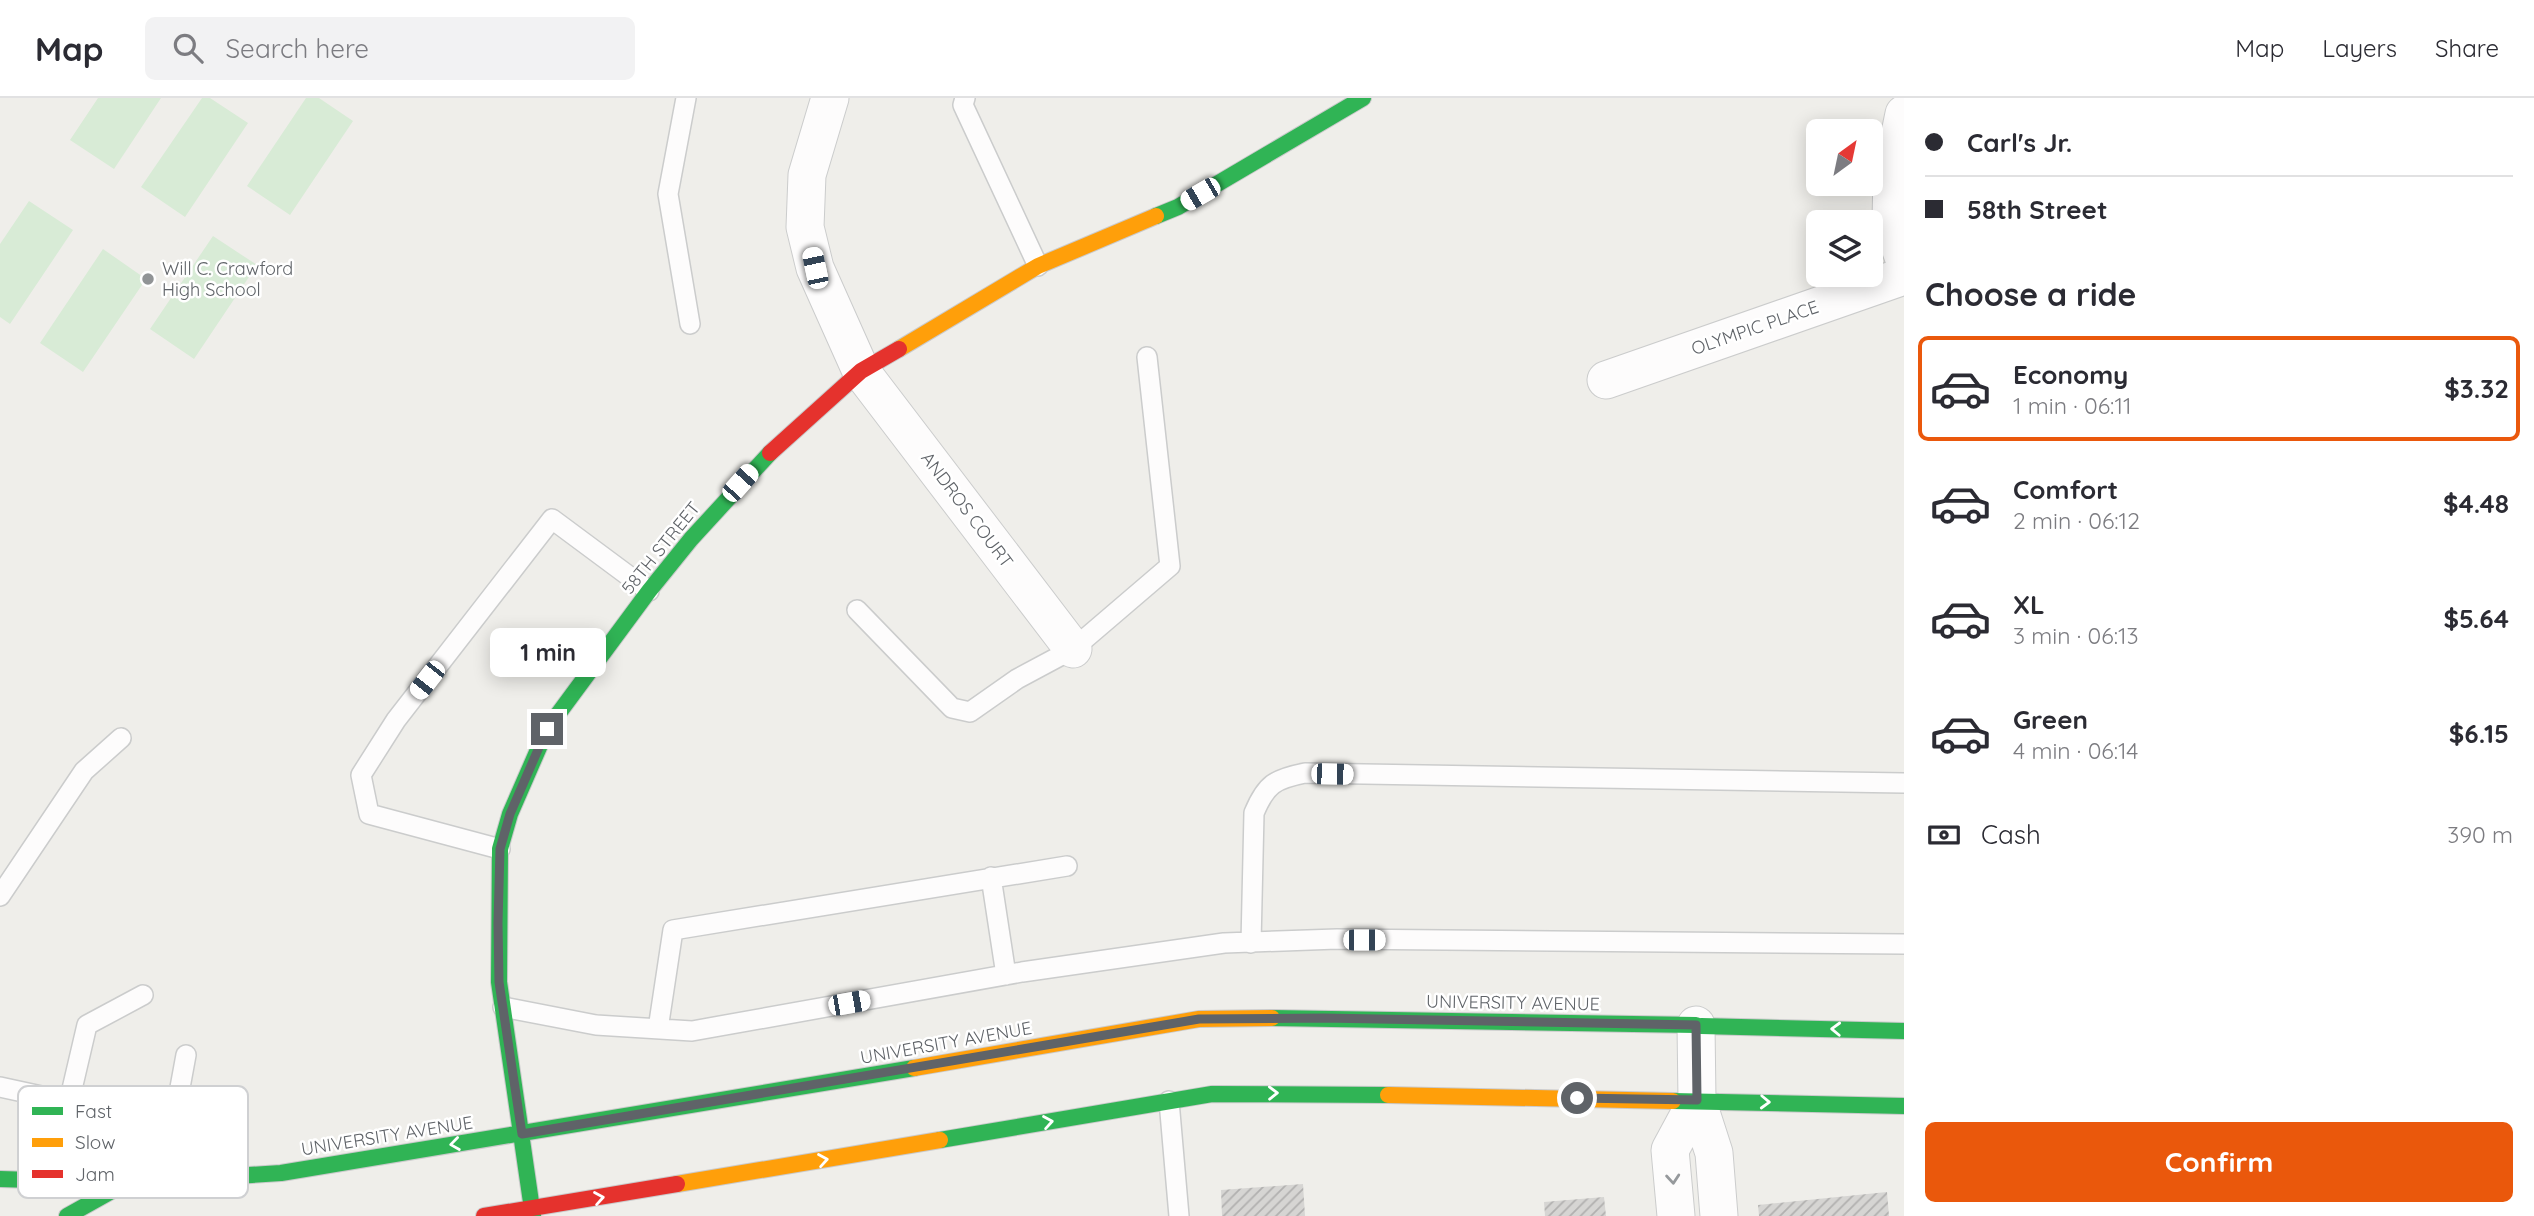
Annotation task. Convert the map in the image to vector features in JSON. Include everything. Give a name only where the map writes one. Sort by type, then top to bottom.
[{"type":"main road","name":"58TH STREET","points":[[532,1212],[499,982],[500,849],[510,814],[547,729],[649,591],[757,465],[861,371],[1038,266],[1178,207],[1363,98]]},
{"type":"main road","name":"UNIVERSITY AVENUE","points":[[248,1175],[281,1173],[522,1134],[1199,1019],[1324,1018],[1904,1031]]},
{"type":"main road","points":[[484,1216],[532,1212],[1212,1094],[1697,1100],[1904,1106]]},
{"type":"main road","name":"UNIVERSITY AVENUE","points":[[0,1179],[18,1180]]},
{"type":"main road","points":[[67,1216],[99,1198]]},
{"type":"street","name":"ANDROS COURT","points":[[830,98],[807,175],[805,227],[815,268],[861,371],[1073,649]]},
{"type":"street","points":[[1904,114],[1892,172],[1891,222],[1904,259]]},
{"type":"street","name":"OLYMPIC PLACE","points":[[1606,380],[1904,276]]},
{"type":"street","points":[[1699,1025],[1697,1100],[1714,1153],[1719,1216]]},
{"type":"street","points":[[1676,1216],[1670,1150],[1697,1100]]},
{"type":"lane","points":[[686,98],[667,194],[690,324]]},
{"type":"lane","points":[[965,98],[963,106],[1038,266]]},
{"type":"lane","points":[[857,610],[952,708],[970,712],[1017,679],[1073,649],[1170,566],[1147,358]]},
{"type":"lane","points":[[500,849],[369,814],[361,775],[396,720],[552,519],[649,591]]},
{"type":"lane","points":[[0,896],[83,771],[121,738]]},
{"type":"lane","points":[[1251,943],[1254,813],[1262,793],[1279,779],[1305,773],[1904,783]]},
{"type":"lane","points":[[657,1029],[673,930],[1067,866]]},
{"type":"lane","points":[[991,877],[1006,975]]},
{"type":"lane","points":[[503,1007],[596,1025],[692,1031],[1006,975],[1224,943],[1351,939],[1904,944]]},
{"type":"lane","points":[[73,1086],[87,1026],[143,995]]},
{"type":"lane","points":[[180,1086],[186,1055]]},
{"type":"lane","points":[[0,1087],[18,1091]]},
{"type":"lane","points":[[1169,1101],[1179,1216]]},
{"type":"green space","points":[[98,98],[161,98],[114,169],[70,140]]},
{"type":"green space","points":[[202,98],[210,98],[248,123],[185,217],[141,187]]},
{"type":"green space","points":[[306,98],[319,98],[353,121],[290,215],[247,186]]},
{"type":"green space","points":[[29,201],[73,230],[10,324],[0,317],[0,244]]},
{"type":"green space","points":[[213,236],[257,265],[194,359],[150,329]]},
{"type":"green space","points":[[103,249],[146,279],[83,372],[40,343]]},
{"type":"building","points":[[1303,1184],[1305,1216],[1222,1216],[1221,1190]]},
{"type":"building","points":[[1887,1192],[1889,1216],[1759,1216],[1758,1205]]},
{"type":"building","points":[[1604,1197],[1606,1216],[1545,1216],[1544,1202]]},
{"type":"traffic: fast","points":[[1156,216],[1178,207],[1363,98]]},
{"type":"traffic: fast","points":[[533,1216],[499,982],[500,849],[510,814],[547,729],[691,539],[770,453]]},
{"type":"traffic: fast","points":[[1272,1018],[1696,1025]]},
{"type":"traffic: fast","points":[[1701,1026],[1904,1031]]},
{"type":"traffic: fast","points":[[248,1175],[281,1173],[914,1068]]},
{"type":"traffic: fast","points":[[940,1140],[1212,1094],[1388,1095]]},
{"type":"traffic: fast","points":[[1673,1101],[1904,1106]]},
{"type":"traffic: fast","points":[[0,1179],[18,1180]]},
{"type":"traffic: fast","points":[[67,1216],[99,1198]]},
{"type":"traffic: slow","points":[[899,349],[1038,266],[1156,216]]},
{"type":"traffic: slow","points":[[914,1068],[1199,1019],[1272,1018]]},
{"type":"traffic: slow","points":[[1388,1095],[1673,1101]]},
{"type":"traffic: slow","points":[[677,1184],[940,1140]]},
{"type":"traffic: jam","points":[[770,453],[861,371],[899,349]]},
{"type":"traffic: jam","points":[[484,1216],[677,1184]]},
{"type":"place","name":"Will C. Crawford High School","points":[[148,279]]},
{"type":"route","points":[[547,729],[510,814],[500,849],[499,982],[522,1134],[1199,1019],[1324,1018],[1696,1025],[1697,1100],[1577,1098]]}]
